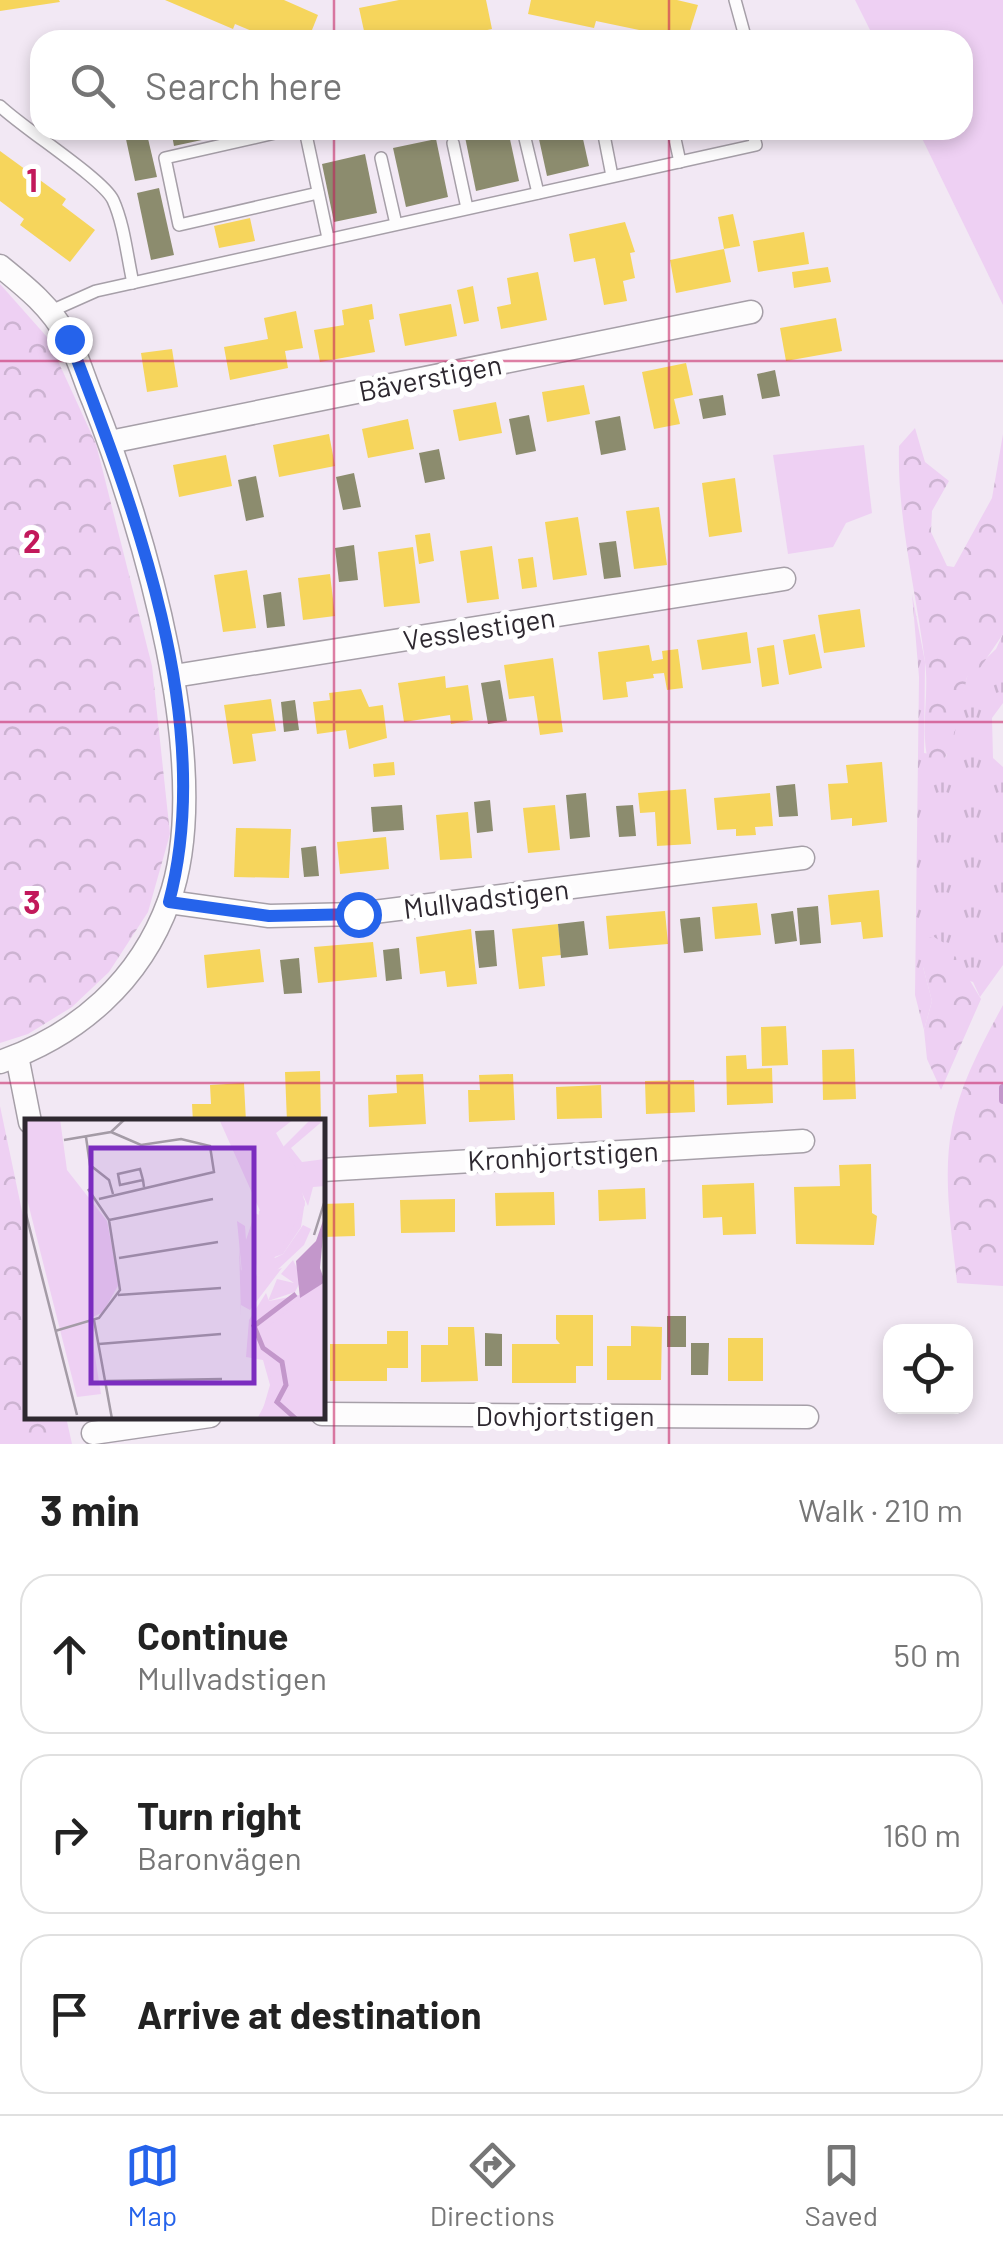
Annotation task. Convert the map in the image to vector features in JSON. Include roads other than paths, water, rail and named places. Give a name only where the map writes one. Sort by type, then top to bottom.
[{"type":"street","points":[[0,266],[51,312],[69,339],[110,442],[174,676],[184,833],[169,902],[115,992],[48,1045],[9,1059],[29,1119]]},
{"type":"street","name":"Bäverstigen","points":[[110,442],[751,312]]},
{"type":"street","name":"Vesslestigen","points":[[174,676],[784,579]]},
{"type":"street","name":"Mullvadstigen","points":[[169,902],[269,916],[358,914],[803,858]]},
{"type":"street","name":"Kronhjortstigen","points":[[325,1170],[803,1140]]},
{"type":"street","name":"Dovhjortstigen","points":[[325,1414],[807,1417]]},
{"type":"street","points":[[92,1431],[186,1419]]},
{"type":"lane","points":[[735,0],[743,30]]},
{"type":"lane","points":[[0,106],[30,135]]},
{"type":"lane","points":[[38,140],[96,180],[112,198],[133,282]]},
{"type":"lane","points":[[244,140],[165,158],[179,225],[318,193]]},
{"type":"lane","points":[[306,140],[328,238]]},
{"type":"lane","points":[[525,140],[538,193]]},
{"type":"lane","points":[[605,140],[612,176]]},
{"type":"lane","points":[[675,140],[680,162]]},
{"type":"lane","points":[[51,312],[96,291],[756,145],[755,140]]},
{"type":"lane","points":[[453,143],[467,208]]},
{"type":"lane","points":[[381,158],[396,224]]},
{"type":"waterway","points":[[1003,1088],[1003,1100]]}]
